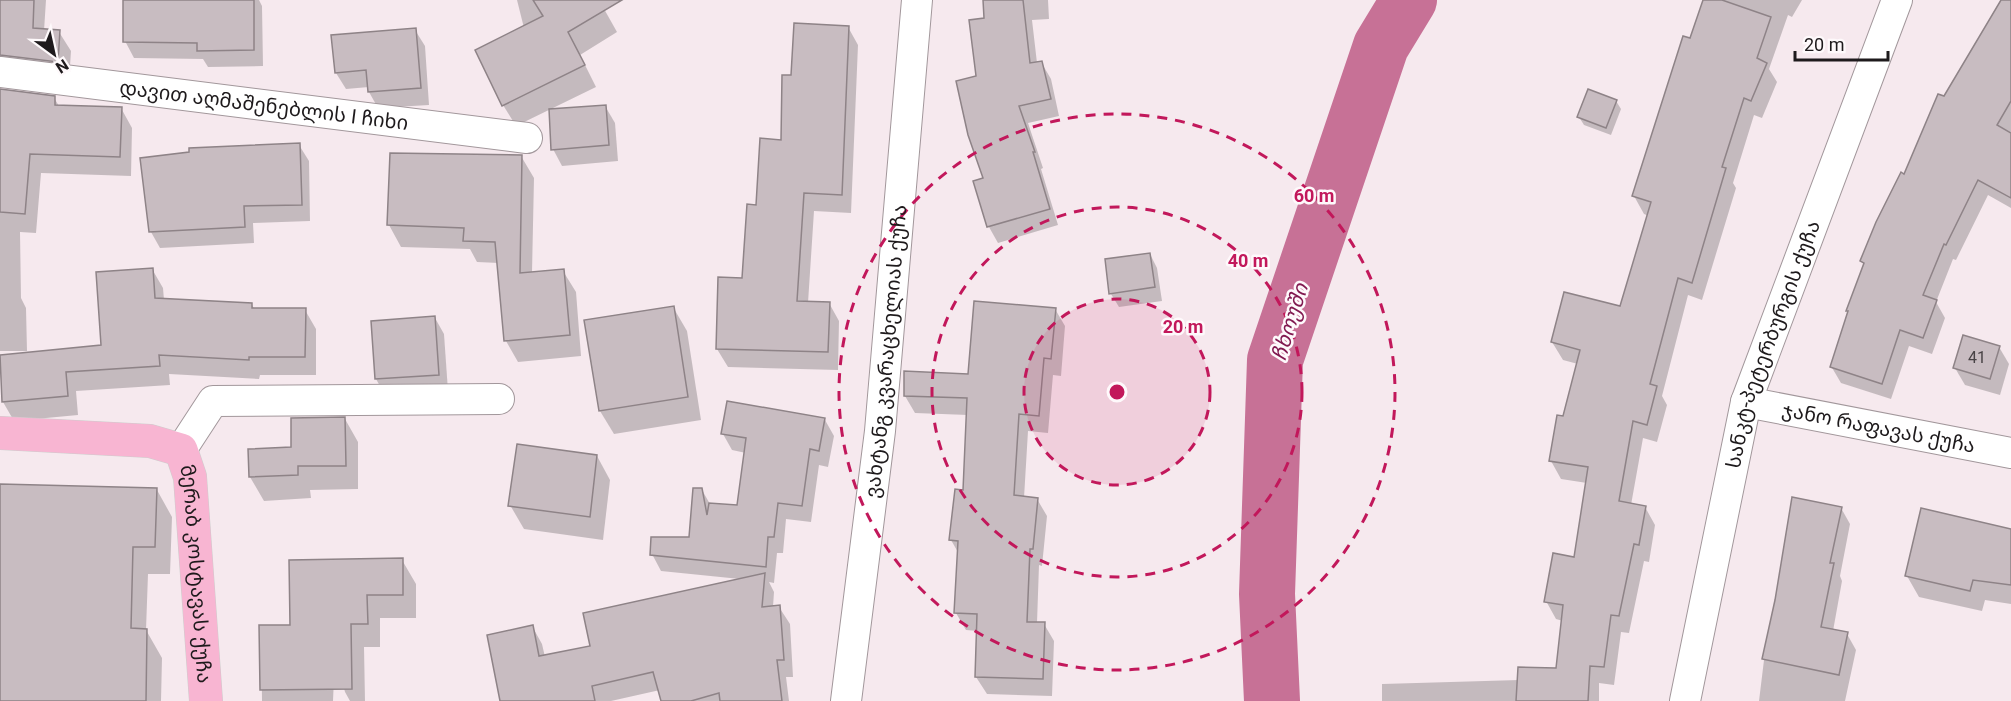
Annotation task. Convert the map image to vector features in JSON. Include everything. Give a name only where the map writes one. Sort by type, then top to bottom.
[{"type":"main road","name":"მერაბ კოსტავას ქუჩა","points":[[0,433],[150,441],[181,450],[190,477],[206,701]]},
{"type":"street","name":"ვახტანგ კვარაცხელიას ქუჩა","points":[[846,701],[880,432],[917,0]]},
{"type":"street","name":"სანკტ-პეტერბურგის ქუჩა","points":[[1685,701],[1746,402],[1897,0]]},
{"type":"street","name":"დავით აღმაშენებლის I ჩიხი","points":[[0,72],[527,138]]},
{"type":"street","points":[[181,450],[213,401],[499,399]]},
{"type":"street","name":"ჯანო რაფავას ქუჩა","points":[[1746,402],[2011,453]]},
{"type":"building","points":[[0,0],[34,0],[33,28],[60,30],[58,62],[0,55]]},
{"type":"building","points":[[123,0],[254,0],[254,50],[197,51],[197,43],[123,42]]},
{"type":"building","points":[[533,0],[622,0],[568,32],[585,65],[502,106],[475,50],[543,16]]},
{"type":"building","points":[[983,0],[1023,0],[1030,63],[1042,61],[1051,99],[1019,106],[1035,152],[1033,152],[1050,209],[987,227],[973,181],[983,178],[968,135],[956,81],[976,76],[969,20],[984,18]]},
{"type":"building","points":[[1703,0],[1722,0],[1771,17],[1757,58],[1767,63],[1751,101],[1744,98],[1722,167],[1726,168],[1692,283],[1678,278],[1650,384],[1657,386],[1647,425],[1633,421],[1619,501],[1646,506],[1639,545],[1634,544],[1619,616],[1611,615],[1604,667],[1590,666],[1588,701],[1516,701],[1518,667],[1556,668],[1563,605],[1544,602],[1553,553],[1574,557],[1588,467],[1549,461],[1557,415],[1563,416],[1580,350],[1551,342],[1564,292],[1620,306],[1651,202],[1632,196],[1683,36],[1690,38]]},
{"type":"building","points":[[2001,0],[2011,0],[2011,101],[1997,125],[2011,133],[2011,198],[1978,180],[1946,245],[1944,244],[1923,295],[1937,300],[1923,338],[1900,330],[1882,384],[1830,367],[1848,311],[1846,311],[1864,263],[1860,261],[1876,222],[1901,172],[1904,174],[1938,94],[1944,96]]},
{"type":"building","points":[[794,23],[849,26],[842,195],[804,193],[797,301],[830,302],[828,352],[716,349],[718,277],[742,278],[747,204],[756,205],[760,138],[781,140],[782,75],[791,75]]},
{"type":"building","points":[[416,28],[421,88],[368,92],[366,70],[335,73],[331,35]]},
{"type":"building","points":[[0,89],[55,96],[55,105],[122,107],[120,157],[30,154],[25,214],[0,212]]},
{"type":"building","points":[[1588,89],[1617,100],[1606,128],[1577,117]]},
{"type":"building","points":[[606,105],[609,145],[551,150],[549,109]]},
{"type":"building","points":[[300,143],[302,205],[244,206],[245,227],[149,232],[140,158],[189,152],[189,148]]},
{"type":"building","points":[[390,153],[522,155],[520,273],[564,269],[570,335],[504,341],[495,242],[463,241],[464,228],[387,225]]},
{"type":"building","points":[[1150,253],[1155,287],[1109,294],[1105,259]]},
{"type":"building","points":[[153,268],[155,298],[252,303],[252,308],[306,308],[305,357],[249,357],[249,360],[159,355],[160,366],[66,372],[68,396],[2,402],[0,355],[101,345],[96,272]]},
{"type":"building","points":[[974,301],[1056,308],[1051,359],[1044,358],[1039,416],[1019,414],[1014,495],[1038,498],[1033,549],[1030,549],[1027,622],[1045,622],[1043,679],[975,677],[977,614],[954,613],[958,541],[949,540],[955,489],[963,490],[967,398],[904,396],[904,371],[968,374]]},
{"type":"building","points":[[674,306],[688,397],[599,411],[584,320]]},
{"type":"building","points":[[435,316],[439,375],[375,379],[371,321]]},
{"type":"building","points":[[1963,335],[2000,346],[1990,379],[1953,368]]},
{"type":"building","points":[[727,401],[825,418],[819,451],[810,449],[802,506],[778,503],[774,537],[768,537],[766,567],[650,555],[651,537],[689,537],[693,488],[702,488],[707,515],[709,503],[737,505],[746,438],[721,434]]},
{"type":"building","points":[[345,417],[346,466],[298,466],[298,475],[249,477],[248,449],[291,447],[291,418]]},
{"type":"building","points":[[517,444],[597,455],[590,517],[508,506]]},
{"type":"building","points":[[0,484],[157,488],[155,547],[133,547],[131,628],[147,629],[146,701],[0,701]]},
{"type":"building","points":[[1792,497],[1842,507],[1830,563],[1834,563],[1821,627],[1848,632],[1839,675],[1762,659],[1775,600]]},
{"type":"building","points":[[1921,508],[2011,529],[2011,585],[1973,580],[1970,591],[1905,576]]},
{"type":"building","points":[[403,558],[403,595],[367,595],[368,624],[351,624],[352,689],[260,690],[259,625],[290,625],[289,560]]},
{"type":"building","points":[[765,573],[762,607],[780,605],[784,660],[777,660],[782,701],[720,701],[719,693],[691,701],[661,701],[653,672],[592,686],[595,701],[500,701],[487,635],[533,625],[539,656],[590,646],[583,613]]},
{"type":"waterway","name":"ჩხოუში","points":[[1272,701],[1267,594],[1275,360],[1381,46],[1409,0]]}]
